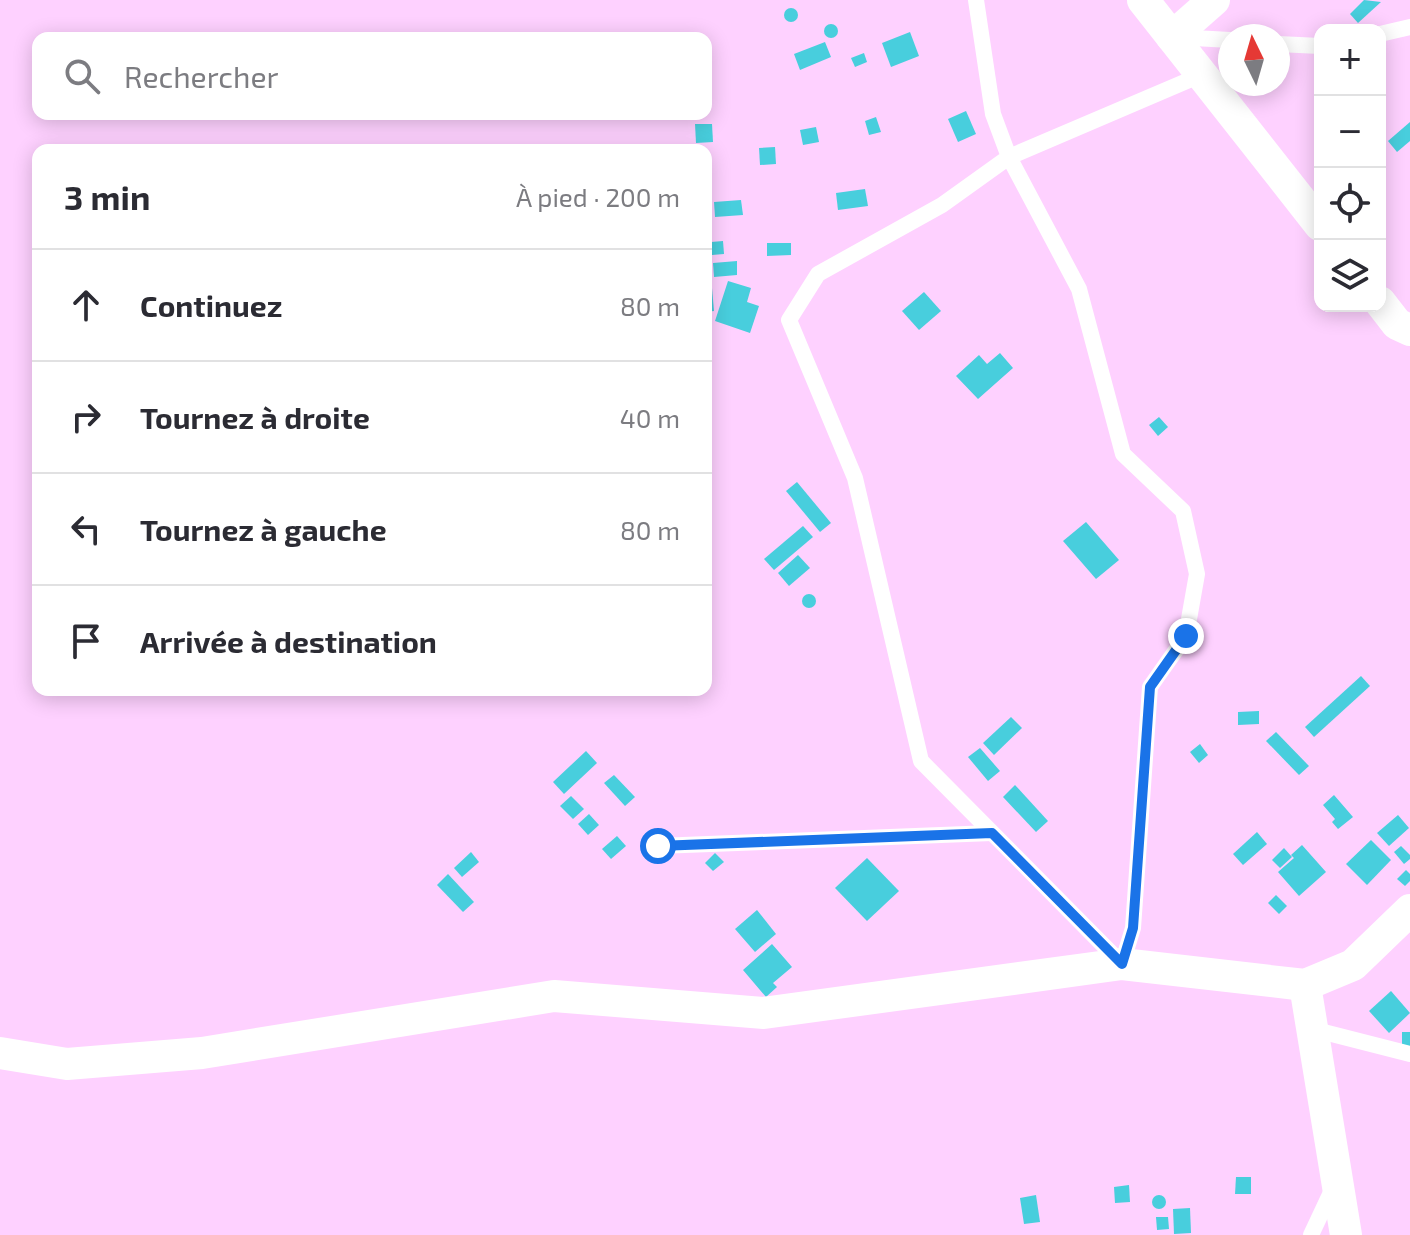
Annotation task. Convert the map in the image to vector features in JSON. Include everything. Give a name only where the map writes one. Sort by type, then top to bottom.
[{"type":"street","points":[[1143,0],[1314,217]]},
{"type":"street","points":[[1172,37],[1214,0]]},
{"type":"street","points":[[1386,310],[1397,324],[1410,330]]},
{"type":"street","points":[[0,1053],[67,1064],[202,1053],[554,996],[764,1013],[1122,964],[1305,985],[1353,965],[1410,910]]},
{"type":"street","points":[[1305,985],[1346,1235]]},
{"type":"lane","points":[[976,0],[993,114],[1009,157],[1079,289],[1123,454],[1183,511],[1197,574],[1186,636],[1150,687],[1133,928],[1122,964],[921,761],[855,478],[789,320],[818,274],[942,205],[1009,157],[1201,75]]},
{"type":"lane","points":[[1386,33],[1410,27]]},
{"type":"lane","points":[[1172,37],[1218,39]]},
{"type":"lane","points":[[1290,45],[1314,46]]},
{"type":"lane","points":[[658,846],[992,833]]},
{"type":"lane","points":[[1312,1029],[1410,1054]]},
{"type":"lane","points":[[1311,1235],[1337,1180]]},
{"type":"building","points":[[1364,0],[1381,2],[1358,23],[1350,14]]},
{"type":"building","points":[[791,8],[798,15],[791,22],[784,15]]},
{"type":"building","points":[[831,24],[838,31],[831,38],[824,31]]},
{"type":"building","points":[[910,32],[919,56],[891,67],[882,43]]},
{"type":"building","points":[[825,42],[831,57],[800,70],[794,54]]},
{"type":"building","points":[[864,53],[867,62],[855,67],[851,58]]},
{"type":"building","points":[[966,111],[976,134],[958,142],[948,119]]},
{"type":"building","points":[[876,117],[881,132],[869,135],[865,121]]},
{"type":"building","points":[[1410,122],[1410,141],[1397,152],[1388,141]]},
{"type":"building","points":[[695,124],[712,124],[713,142],[696,143]]},
{"type":"building","points":[[816,127],[819,142],[803,145],[800,130]]},
{"type":"building","points":[[775,147],[776,164],[760,165],[759,148]]},
{"type":"building","points":[[865,189],[868,206],[838,210],[836,193]]},
{"type":"building","points":[[741,200],[743,215],[715,217],[714,202]]},
{"type":"building","points":[[723,241],[724,254],[712,255],[712,242]]},
{"type":"building","points":[[767,243],[791,243],[791,255],[767,256]]},
{"type":"building","points":[[737,261],[737,275],[714,277],[713,263]]},
{"type":"building","points":[[728,281],[751,288],[747,302],[759,306],[750,333],[715,321]]},
{"type":"building","points":[[924,292],[941,311],[919,330],[902,311]]},
{"type":"building","points":[[1000,353],[1013,368],[978,399],[956,376],[979,355],[987,364]]},
{"type":"building","points":[[1159,417],[1168,427],[1158,436],[1149,425]]},
{"type":"building","points":[[797,482],[831,523],[820,532],[786,491]]},
{"type":"building","points":[[1086,522],[1119,560],[1096,579],[1063,541]]},
{"type":"building","points":[[803,526],[813,537],[774,570],[764,559]]},
{"type":"building","points":[[798,555],[810,568],[789,586],[778,573]]},
{"type":"building","points":[[809,594],[816,601],[809,608],[802,601]]},
{"type":"building","points":[[1361,676],[1370,686],[1314,737],[1305,727]]},
{"type":"building","points":[[1259,711],[1259,724],[1238,725],[1238,712]]},
{"type":"building","points":[[1011,717],[1022,728],[994,755],[983,743]]},
{"type":"building","points":[[1276,732],[1309,766],[1299,775],[1266,741]]},
{"type":"building","points":[[1200,744],[1208,755],[1199,763],[1190,752]]},
{"type":"building","points":[[980,748],[1000,771],[988,781],[968,757]]},
{"type":"building","points":[[586,751],[597,763],[564,794],[553,782]]},
{"type":"building","points":[[614,775],[635,797],[625,806],[604,783]]},
{"type":"building","points":[[1015,785],[1048,821],[1036,832],[1003,797]]},
{"type":"building","points":[[1334,795],[1353,817],[1338,829],[1332,822],[1335,819],[1323,805]]},
{"type":"building","points":[[571,796],[584,809],[573,819],[560,806]]},
{"type":"building","points":[[589,814],[599,825],[588,835],[578,824]]},
{"type":"building","points":[[1398,815],[1409,828],[1389,846],[1377,833]]},
{"type":"building","points":[[1257,832],[1267,844],[1243,865],[1233,854]]},
{"type":"building","points":[[617,836],[626,846],[611,859],[602,849]]},
{"type":"building","points":[[1371,840],[1391,860],[1367,885],[1346,864]]},
{"type":"building","points":[[1302,845],[1326,872],[1299,896],[1278,872],[1294,858],[1291,855]]},
{"type":"building","points":[[1401,846],[1410,855],[1404,864],[1394,852]]},
{"type":"building","points":[[1284,848],[1292,857],[1280,868],[1272,860]]},
{"type":"building","points":[[471,852],[479,862],[462,877],[454,868]]},
{"type":"building","points":[[715,853],[724,862],[713,871],[705,863]]},
{"type":"building","points":[[867,858],[899,891],[867,921],[835,888]]},
{"type":"building","points":[[1406,870],[1410,881],[1405,886],[1397,879]]},
{"type":"building","points":[[448,874],[474,902],[463,912],[437,885]]},
{"type":"building","points":[[1276,895],[1287,906],[1279,914],[1268,903]]},
{"type":"building","points":[[757,910],[776,934],[755,952],[735,929]]},
{"type":"building","points":[[772,944],[792,967],[773,983],[777,987],[766,997],[743,970]]},
{"type":"building","points":[[1391,991],[1410,1013],[1389,1033],[1369,1011]]},
{"type":"building","points":[[1402,1032],[1410,1032],[1410,1048],[1402,1048]]},
{"type":"building","points":[[1236,1177],[1251,1177],[1251,1194],[1235,1194]]},
{"type":"building","points":[[1129,1185],[1130,1202],[1115,1203],[1114,1187]]},
{"type":"building","points":[[1036,1195],[1040,1222],[1024,1224],[1020,1198]]},
{"type":"building","points":[[1159,1195],[1166,1202],[1159,1209],[1152,1202]]},
{"type":"building","points":[[1190,1208],[1191,1233],[1174,1234],[1173,1209]]},
{"type":"building","points":[[1156,1217],[1168,1217],[1169,1229],[1157,1230]]},
{"type":"route","points":[[658,846],[992,833],[1122,964],[1133,928],[1150,687],[1186,636]]}]
